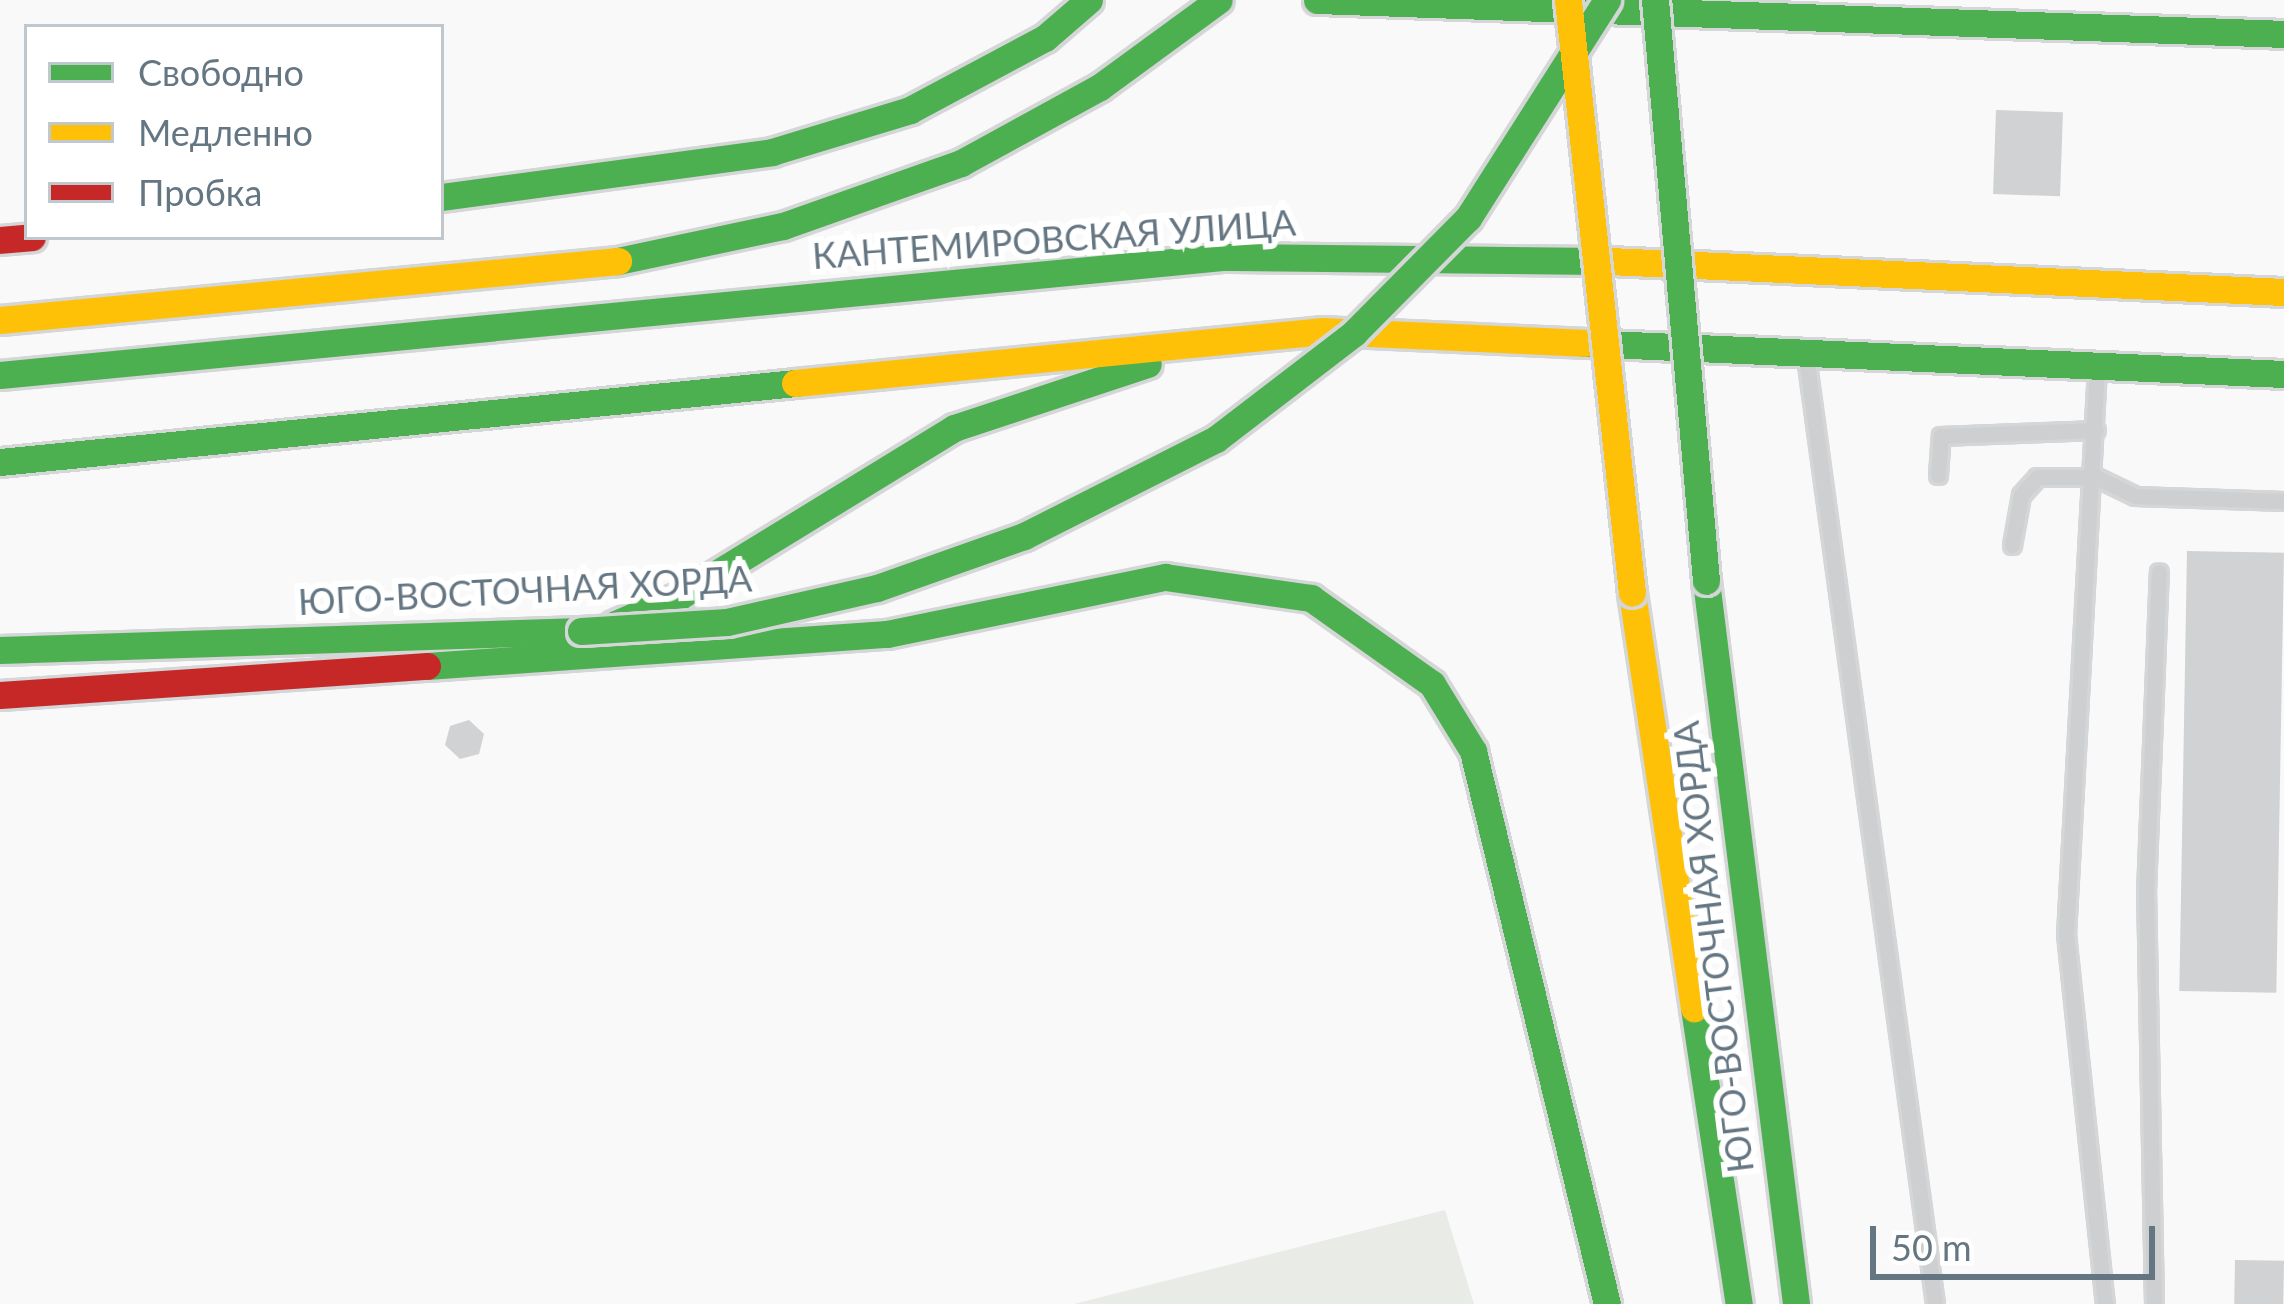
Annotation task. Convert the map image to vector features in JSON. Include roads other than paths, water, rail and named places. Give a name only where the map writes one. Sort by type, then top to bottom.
[{"type":"main road","points":[[444,197],[628,179],[792,146],[910,110],[1045,38],[1089,0]]},
{"type":"main road","points":[[0,320],[628,260],[784,226],[962,164],[1100,87],[1219,0]]},
{"type":"main road","points":[[1317,0],[1758,7],[2284,34]]},
{"type":"main road","name":"ЮГО-ВОСТОЧНАЯ ХОРДА","points":[[1568,0],[1632,593],[1739,1304]]},
{"type":"main road","name":"ЮГО-ВОСТОЧНАЯ ХОРДА","points":[[0,650],[728,622],[877,588],[1024,536],[1216,439],[1354,332],[1468,218],[1607,0]]},
{"type":"main road","name":"ЮГО-ВОСТОЧНАЯ ХОРДА","points":[[1654,0],[1706,581],[1796,1304]]},
{"type":"main road","name":"КАНТЕМИРОВСКАЯ УЛИЦА","points":[[0,375],[1224,257],[1558,259],[2284,292]]},
{"type":"main road","points":[[448,672],[680,596],[868,472],[1049,388],[1323,332]]},
{"type":"main road","points":[[0,462],[1323,332],[1806,348],[2284,374]]},
{"type":"main road","points":[[0,695],[448,672],[887,634],[1165,577],[1311,598],[1432,684],[1473,751],[1607,1304]]},
{"type":"lane","points":[[1806,348],[1935,1304]]},
{"type":"lane","points":[[2097,365],[2096,477],[2066,934],[2104,1304]]},
{"type":"lane","points":[[1938,475],[1941,436],[2096,430]]},
{"type":"lane","points":[[2012,545],[2020,495],[2037,478],[2096,477],[2135,496],[2284,501]]},
{"type":"lane","points":[[2154,1304],[2146,892],[2158,572]]}]
